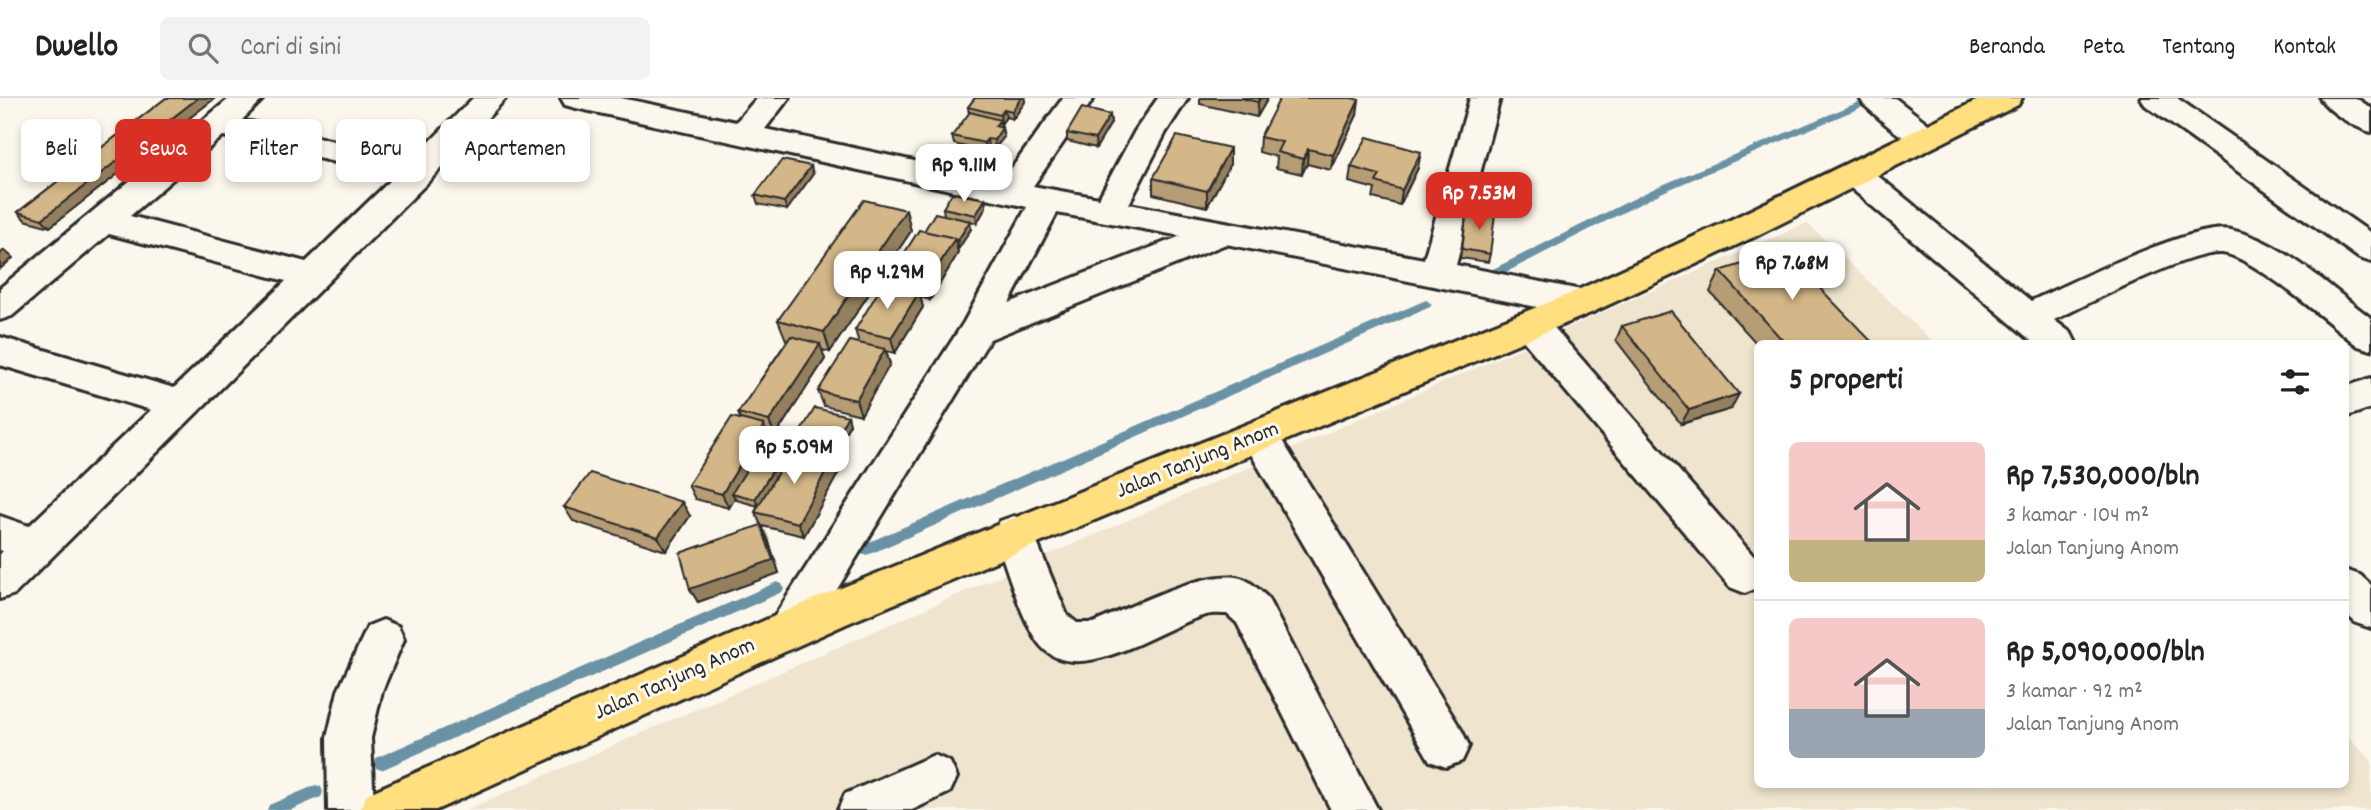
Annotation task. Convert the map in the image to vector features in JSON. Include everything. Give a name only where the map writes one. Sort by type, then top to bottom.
[{"type":"main road","name":"Jalan Tanjung Anom","points":[[383,810],[430,800],[791,627],[1014,533],[1260,437],[1581,303],[1856,175],[1925,137],[2007,98]]},
{"type":"street","points":[[0,307],[249,98]]},
{"type":"street","points":[[426,165],[491,98]]},
{"type":"street","points":[[576,98],[648,106],[742,135],[1029,196],[1581,303]]},
{"type":"street","points":[[742,135],[774,98]]},
{"type":"street","points":[[791,627],[976,330],[1029,196],[1079,98]]},
{"type":"street","points":[[1109,210],[1173,98]]},
{"type":"street","points":[[1437,274],[1485,98]]},
{"type":"street","points":[[1875,98],[1925,137]]},
{"type":"street","points":[[2156,98],[2371,250]]},
{"type":"street","points":[[2335,98],[2371,122]]},
{"type":"street","points":[[218,125],[336,152]]},
{"type":"street","points":[[1856,175],[2054,340]]},
{"type":"street","points":[[0,581],[18,540],[182,405],[409,182]]},
{"type":"street","points":[[105,221],[313,275]]},
{"type":"street","points":[[976,330],[1221,233]]},
{"type":"street","points":[[2028,317],[2125,272],[2206,243],[2228,241],[2262,255],[2371,337]]},
{"type":"street","points":[[1530,324],[1745,575]]},
{"type":"street","points":[[0,351],[182,405]]},
{"type":"street","points":[[2349,401],[2371,392]]},
{"type":"street","points":[[1260,437],[1447,746]]},
{"type":"street","points":[[1014,533],[1051,627],[1069,642],[1094,642],[1204,597],[1236,595],[1252,610],[1355,810]]},
{"type":"street","points":[[2349,591],[2371,610]]},
{"type":"street","points":[[351,810],[349,738],[360,691],[383,639]]},
{"type":"street","points":[[861,810],[934,777]]},
{"type":"shaded area","points":[[1807,223],[1931,340],[1754,340],[1754,788],[2349,788],[2349,739],[2371,760],[2371,810],[466,810]]},
{"type":"building","points":[[166,98],[198,98],[171,119],[139,119]]},
{"type":"building","points":[[975,98],[1021,98],[1012,111],[1004,109],[1000,115],[968,107]]},
{"type":"building","points":[[1241,98],[1260,98],[1258,102]]},
{"type":"building","points":[[1280,98],[1359,100],[1333,155],[1308,149],[1303,159],[1277,152],[1282,142],[1260,137]]},
{"type":"building","points":[[1082,108],[1110,115],[1095,139],[1067,133]]},
{"type":"building","points":[[970,112],[1000,120],[995,126],[1002,128],[994,140],[987,139],[984,143],[952,136]]},
{"type":"building","points":[[1177,136],[1230,148],[1207,191],[1153,178]]},
{"type":"building","points":[[115,137],[115,162],[101,173],[101,148]]},
{"type":"building","points":[[1367,137],[1421,152],[1402,190],[1376,182],[1380,175],[1351,167]]},
{"type":"building","points":[[782,160],[811,166],[784,202],[755,195]]},
{"type":"building","points":[[57,182],[90,182],[42,219],[18,212]]},
{"type":"building","points":[[952,193],[985,199],[976,215],[943,208]]},
{"type":"building","points":[[864,200],[906,210],[824,332],[778,320]]},
{"type":"building","points":[[1467,210],[1495,214],[1490,254],[1462,249]]},
{"type":"building","points":[[935,213],[970,221],[958,240],[955,240],[924,231]]},
{"type":"building","points":[[919,230],[955,238],[927,285],[890,276]]},
{"type":"building","points":[[1784,251],[1870,340],[1782,340],[1720,271]]},
{"type":"building","points":[[883,284],[919,292],[891,338],[855,330]]},
{"type":"building","points":[[1671,311],[1739,394],[1689,410],[1622,326]]},
{"type":"building","points":[[791,336],[820,344],[769,421],[738,413]]},
{"type":"building","points":[[850,341],[885,349],[856,400],[818,391]]},
{"type":"building","points":[[815,408],[848,416],[829,447],[796,439]]},
{"type":"building","points":[[732,417],[764,425],[722,494],[688,485]]},
{"type":"building","points":[[768,435],[791,441],[755,499],[732,493]]},
{"type":"building","points":[[792,448],[833,458],[798,523],[755,512]]},
{"type":"building","points":[[590,473],[682,502],[658,537],[564,507]]},
{"type":"building","points":[[761,525],[773,560],[690,589],[680,553]]},
{"type":"waterway","points":[[1487,277],[1659,190],[1859,105]]},
{"type":"waterway","points":[[865,550],[1426,304]]},
{"type":"waterway","points":[[381,763],[777,588]]},
{"type":"waterway","points":[[274,810],[316,792]]}]
